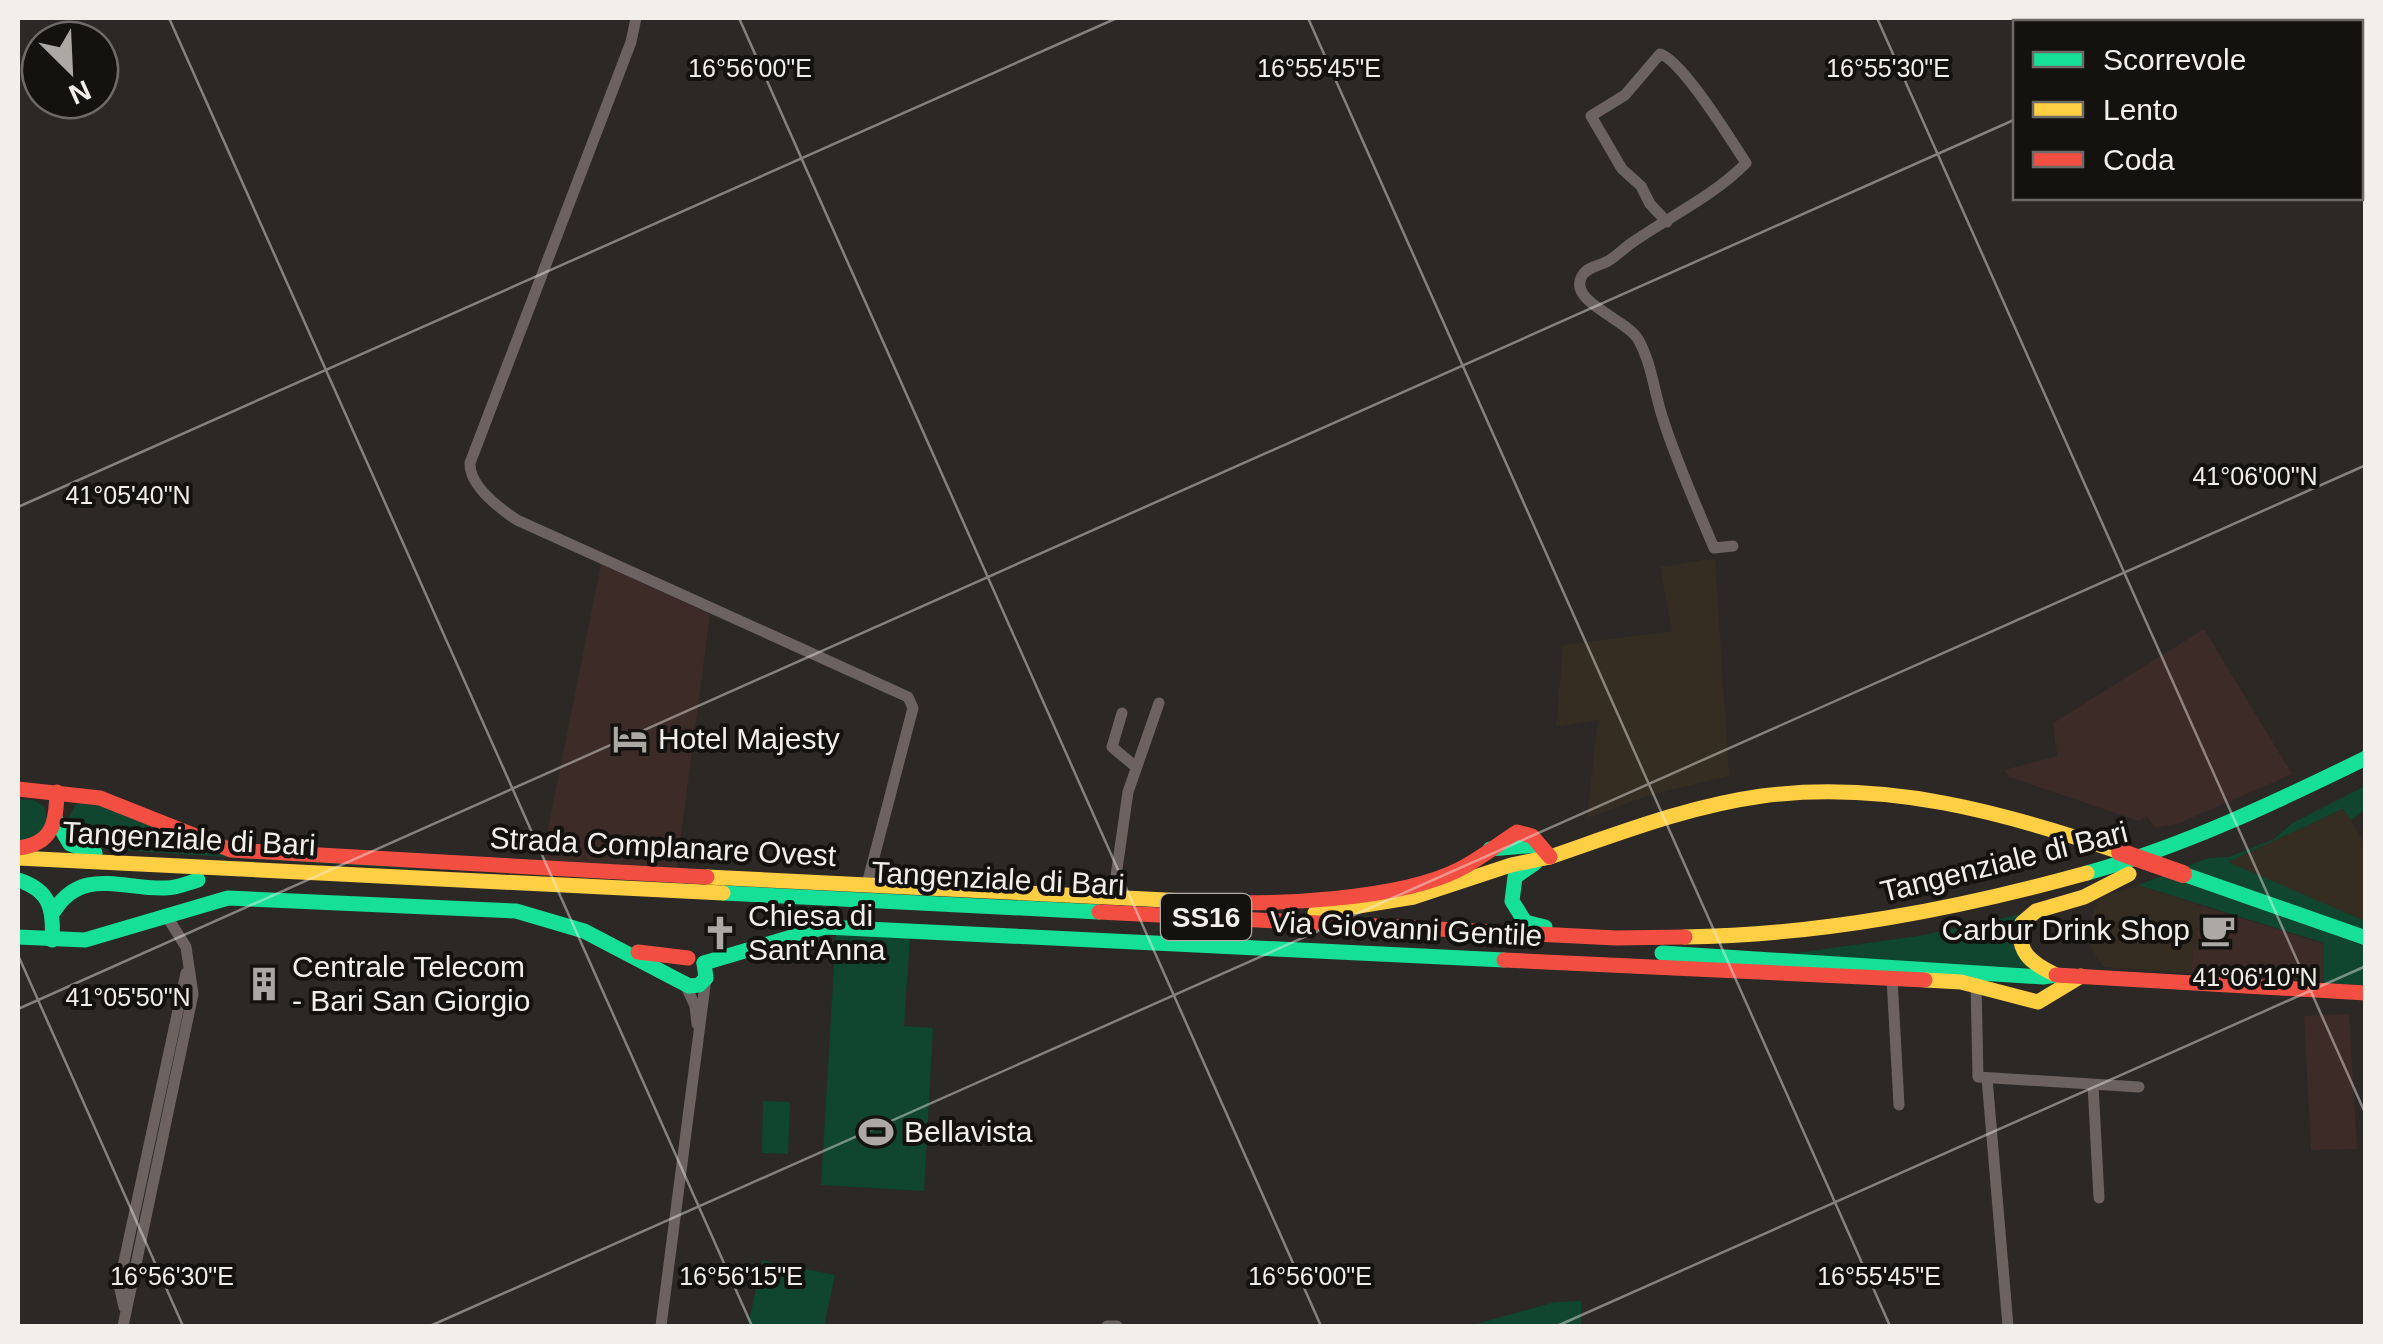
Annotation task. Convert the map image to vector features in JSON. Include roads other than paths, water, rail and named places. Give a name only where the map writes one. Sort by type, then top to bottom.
[{"type":"main road","name":"Tangenziale di Bari","points":[[18,871],[197,873],[1616,938],[1722,938],[1928,915],[2035,889],[2190,839],[2282,801],[2366,758]]},
{"type":"main road","name":"Tangenziale di Bari","points":[[18,858],[197,873],[1662,952],[1785,947],[1863,938],[2000,911],[2129,874],[2242,833],[2366,773]]},
{"type":"main road","name":"Strada Complanare Ovest","points":[[18,790],[100,798],[231,850],[1224,903],[1361,896],[1422,882],[1458,870],[1516,832],[1532,836],[1545,851]]},
{"type":"main road","points":[[1616,938],[1598,930],[1531,925],[1516,912],[1511,895],[1516,878],[1545,851],[1718,804],[1787,793],[1842,791],[1891,792],[2010,814],[2366,938]]},
{"type":"main road","points":[[52,940],[54,912],[64,893],[85,884],[171,888],[197,873],[168,856],[78,850],[62,836],[56,820],[57,792]]},
{"type":"main road","points":[[18,848],[43,844],[56,820]]},
{"type":"main road","name":"SS16","points":[[1249,920],[1263,913],[1339,910],[1398,900],[1444,889],[1545,851]]},
{"type":"main road","points":[[2056,975],[2032,965],[2024,956],[2019,943],[2022,923],[2036,911],[2084,897],[2129,874]]},
{"type":"main road","points":[[18,880],[42,889],[54,912]]},
{"type":"main road","points":[[18,937],[85,940],[228,898],[516,911],[548,917],[625,949],[682,981]]},
{"type":"main road","name":"Via Giovanni Gentile","points":[[682,981],[699,985],[699,966],[825,927],[1892,978],[1976,984],[2027,1001],[2047,999]]},
{"type":"main road","points":[[625,949],[699,966]]},
{"type":"main road","points":[[1662,952],[2366,993]]},
{"type":"main road","points":[[682,981],[680,964],[699,966]]},
{"type":"main road","points":[[2047,999],[2056,975]]},
{"type":"main road","points":[[2047,999],[2081,976]]},
{"type":"street","points":[[636,18],[631,42],[470,462],[470,472],[484,492],[517,520],[908,697],[913,708],[867,884]]},
{"type":"street","points":[[1667,222],[1650,204],[1641,186],[1622,169],[1591,116],[1625,95],[1660,54],[1665,54],[1690,81],[1746,163],[1667,222],[1609,261],[1590,268],[1579,286],[1584,298],[1626,324],[1639,341],[1649,360],[1663,421],[1714,548],[1733,546]]},
{"type":"street","points":[[1114,897],[1128,792],[1159,703]]},
{"type":"street","points":[[1122,714],[1112,747],[1136,768]]},
{"type":"street","points":[[124,1320],[193,994],[186,946],[166,915]]},
{"type":"street","points":[[661,1326],[698,1033],[699,966]]},
{"type":"street","points":[[1892,978],[1898,1105]]},
{"type":"street","points":[[682,981],[695,1006],[698,1033]]},
{"type":"street","points":[[1976,984],[1978,1077],[2140,1087]]},
{"type":"street","points":[[1987,1078],[2008,1326]]},
{"type":"street","points":[[2093,1085],[2099,1198]]},
{"type":"street","points":[[1107,1326],[1117,1326]]},
{"type":"place","name":"Hotel Majesty","points":[[630,739]]},
{"type":"place","name":"Carbur Drink Shop","points":[[2218,930]]},
{"type":"place","name":"Chiesa di Sant'Anna","points":[[720,933]]},
{"type":"place","name":"Centrale Telecom - Bari San Giorgio","points":[[264,984]]},
{"type":"place","name":"Bellavista","points":[[876,1132]]}]
